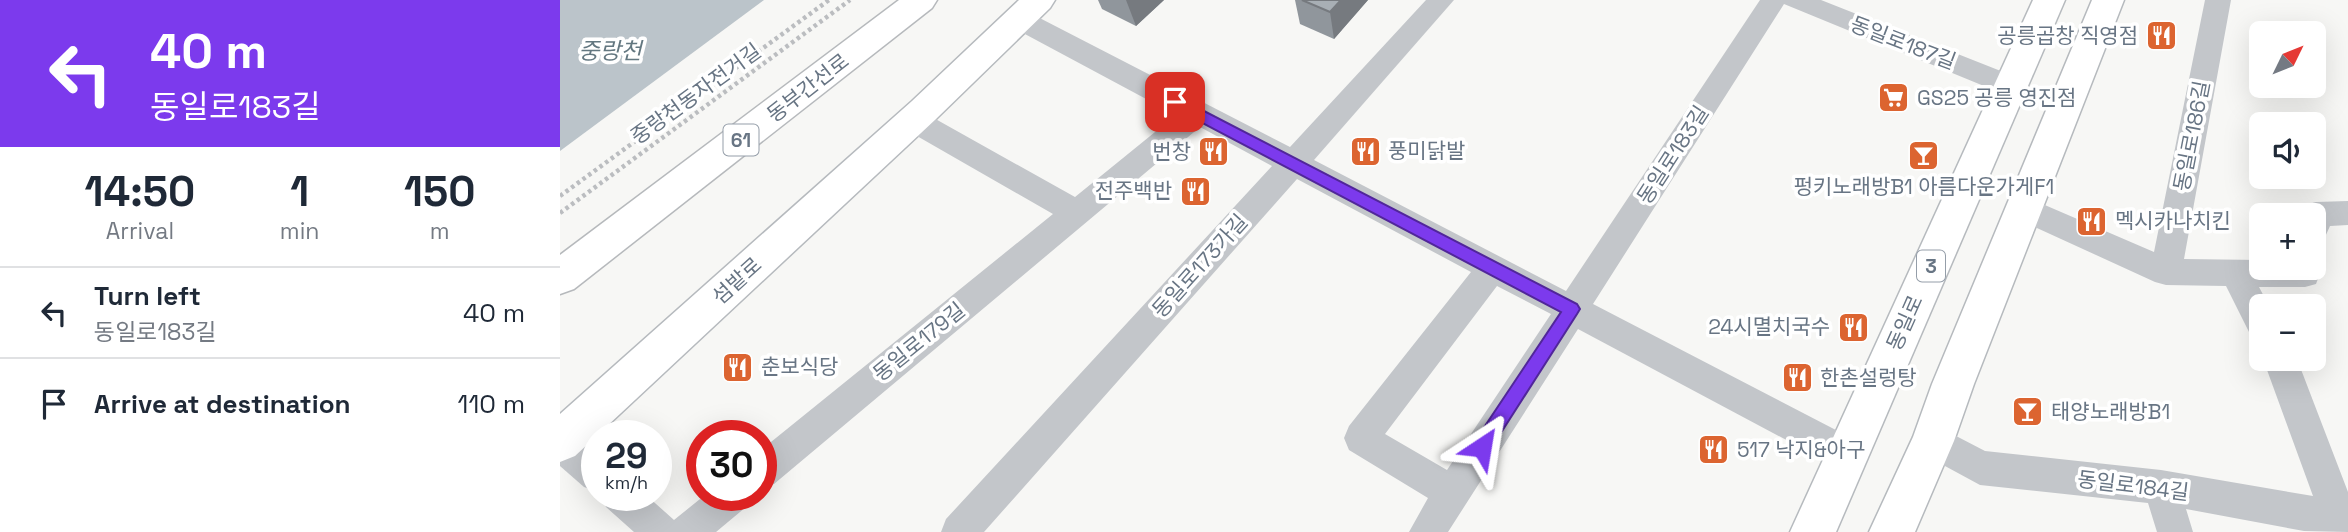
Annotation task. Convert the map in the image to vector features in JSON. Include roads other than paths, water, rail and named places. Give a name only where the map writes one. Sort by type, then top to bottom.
[{"type":"main road","name":"동부간선로","points":[[560,277],[921,0]]},
{"type":"main road","name":"동일로","points":[[1813,532],[2049,0]]},
{"type":"main road","points":[[1892,532],[1934,441],[1953,384],[2108,0]]},
{"type":"main road","name":"섬밭로","points":[[560,442],[913,120],[1029,10]]},
{"type":"main road","points":[[560,295],[704,169]]},
{"type":"street","name":"동일로173가길","points":[[959,532],[1441,0]]},
{"type":"street","name":"동일로183길","points":[[1571,309],[1774,0]]},
{"type":"street","name":"동일로187길","points":[[1795,0],[2011,86]]},
{"type":"street","name":"동일로186길","points":[[2166,272],[2218,0]]},
{"type":"street","points":[[1029,10],[1198,113],[1847,454]]},
{"type":"street","points":[[913,120],[1077,213],[1198,113]]},
{"type":"street","points":[[2024,208],[2166,272],[2249,273]]},
{"type":"street","name":"동일로179길","points":[[777,459],[1077,213]]},
{"type":"street","points":[[2326,214],[2348,213]]},
{"type":"street","points":[[1452,493],[1361,438],[1492,268]]},
{"type":"street","points":[[2235,273],[2249,300]]},
{"type":"street","points":[[1427,532],[1571,309]]},
{"type":"street","name":"동일로184길","points":[[1934,441],[1980,468],[2161,487],[2325,520],[2283,371]]},
{"type":"street","points":[[560,442],[581,461]]},
{"type":"street","points":[[2161,487],[2175,532]]},
{"type":"street","points":[[637,511],[661,532]]},
{"type":"street","points":[[688,532],[714,511]]},
{"type":"water","name":"중랑천","points":[[560,0],[764,0],[560,151]]},
{"type":"place","name":"공릉곱창 직영점","points":[[2161,36]]},
{"type":"place","name":"GS25 공릉 영진점","points":[[1894,98]]},
{"type":"place","name":"풍미닭발","points":[[1365,151]]},
{"type":"place","name":"번창","points":[[1214,152]]},
{"type":"place","name":"펑키노래방B1 아름다운가게F1","points":[[1924,155]]},
{"type":"place","name":"전주백반","points":[[1195,191]]},
{"type":"place","name":"멕시카나치킨","points":[[2092,221]]},
{"type":"place","name":"24시멸치국수","points":[[1853,327]]},
{"type":"place","name":"춘보식당","points":[[738,367]]},
{"type":"place","name":"한촌설렁탕","points":[[1797,378]]},
{"type":"place","name":"태양노래방B1","points":[[2028,412]]},
{"type":"place","name":"517 낙지&아구","points":[[1714,450]]}]
